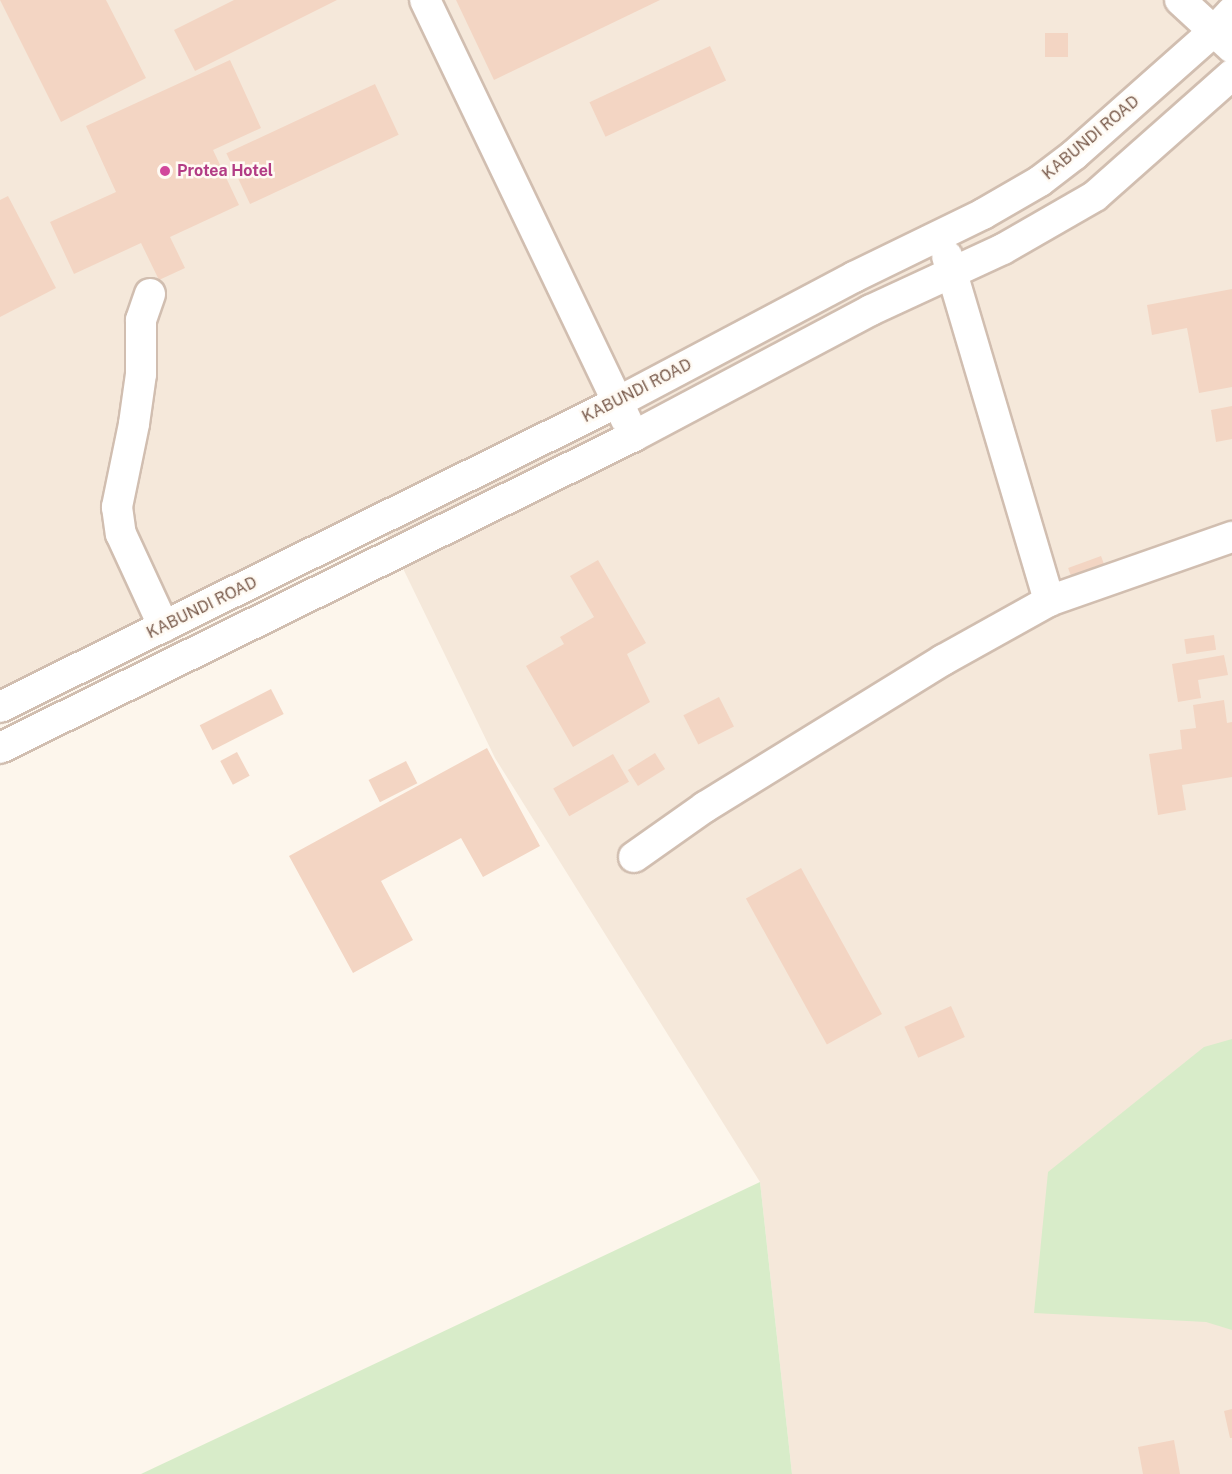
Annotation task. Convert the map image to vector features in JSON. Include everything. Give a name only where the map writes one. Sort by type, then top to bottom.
[{"type":"street","points":[[425,0],[634,436]]},
{"type":"street","points":[[1180,0],[1226,30]]},
{"type":"street","name":"KABUNDI ROAD","points":[[0,707],[618,402],[854,277],[941,236],[1040,181],[1226,30]]},
{"type":"street","points":[[0,748],[634,436],[871,310],[953,274],[1095,196],[1232,75]]},
{"type":"street","points":[[941,236],[1049,601]]},
{"type":"street","points":[[150,294],[141,320],[141,374],[134,424],[117,507],[121,534],[164,627]]},
{"type":"street","points":[[634,857],[705,807],[933,666],[1049,601],[1232,537]]},
{"type":"shaded area","points":[[0,0],[1232,0],[1232,1474],[792,1474],[760,1182],[495,758],[378,517],[0,688]]},
{"type":"green space","points":[[1232,1039],[1232,1330],[1206,1322],[1034,1313],[1048,1172],[1204,1047]]},
{"type":"green space","points":[[760,1182],[792,1474],[141,1474]]},
{"type":"building","points":[[0,0],[106,0],[146,78],[61,122]]},
{"type":"building","points":[[234,0],[337,0],[195,71],[174,30]]},
{"type":"building","points":[[456,0],[660,0],[494,80]]},
{"type":"building","points":[[1045,33],[1068,33],[1068,57],[1045,57]]},
{"type":"building","points":[[710,46],[726,80],[606,137],[589,102]]},
{"type":"building","name":"Protea Hotel","points":[[230,60],[261,128],[213,150],[239,205],[170,237],[185,268],[159,280],[141,243],[74,274],[50,222],[116,192],[86,126]]},
{"type":"building","name":"Protea Hotel","points":[[375,84],[399,135],[250,204],[226,153]]},
{"type":"building","points":[[8,196],[56,288],[0,317],[0,200]]},
{"type":"building","points":[[1232,289],[1232,387],[1199,393],[1187,328],[1152,335],[1147,305]]},
{"type":"building","points":[[1232,406],[1232,439],[1216,442],[1211,410]]},
{"type":"building","points":[[1101,556],[1106,570],[1073,582],[1068,568]]},
{"type":"building","points":[[598,560],[646,643],[627,654],[650,702],[573,747],[526,666],[564,644],[560,637],[594,617],[570,576]]},
{"type":"building","points":[[1214,635],[1216,650],[1186,654],[1184,639]]},
{"type":"building","points":[[1224,655],[1228,675],[1198,680],[1201,698],[1178,702],[1172,664]]},
{"type":"building","points":[[271,689],[284,714],[212,750],[200,725]]},
{"type":"building","points":[[719,697],[734,726],[698,745],[683,715]]},
{"type":"building","points":[[1224,700],[1227,723],[1232,722],[1232,777],[1182,785],[1186,810],[1158,815],[1149,754],[1182,749],[1180,730],[1196,728],[1193,705]]},
{"type":"building","points":[[487,748],[540,846],[483,877],[461,838],[381,881],[413,940],[353,973],[289,856]]},
{"type":"building","points":[[237,752],[250,776],[233,785],[220,761]]},
{"type":"building","points":[[655,753],[665,769],[638,786],[628,770]]},
{"type":"building","points":[[613,754],[629,782],[569,816],[553,788]]},
{"type":"building","points":[[406,761],[417,783],[380,802],[369,780]]},
{"type":"building","points":[[801,868],[882,1014],[827,1045],[746,899]]},
{"type":"building","points":[[951,1006],[965,1037],[918,1058],[904,1027]]},
{"type":"building","points":[[1232,1409],[1232,1438],[1230,1438],[1224,1411]]},
{"type":"building","points":[[1174,1440],[1180,1474],[1143,1474],[1138,1447]]},
{"type":"place","name":"Protea Hotel","points":[[165,171]]}]
